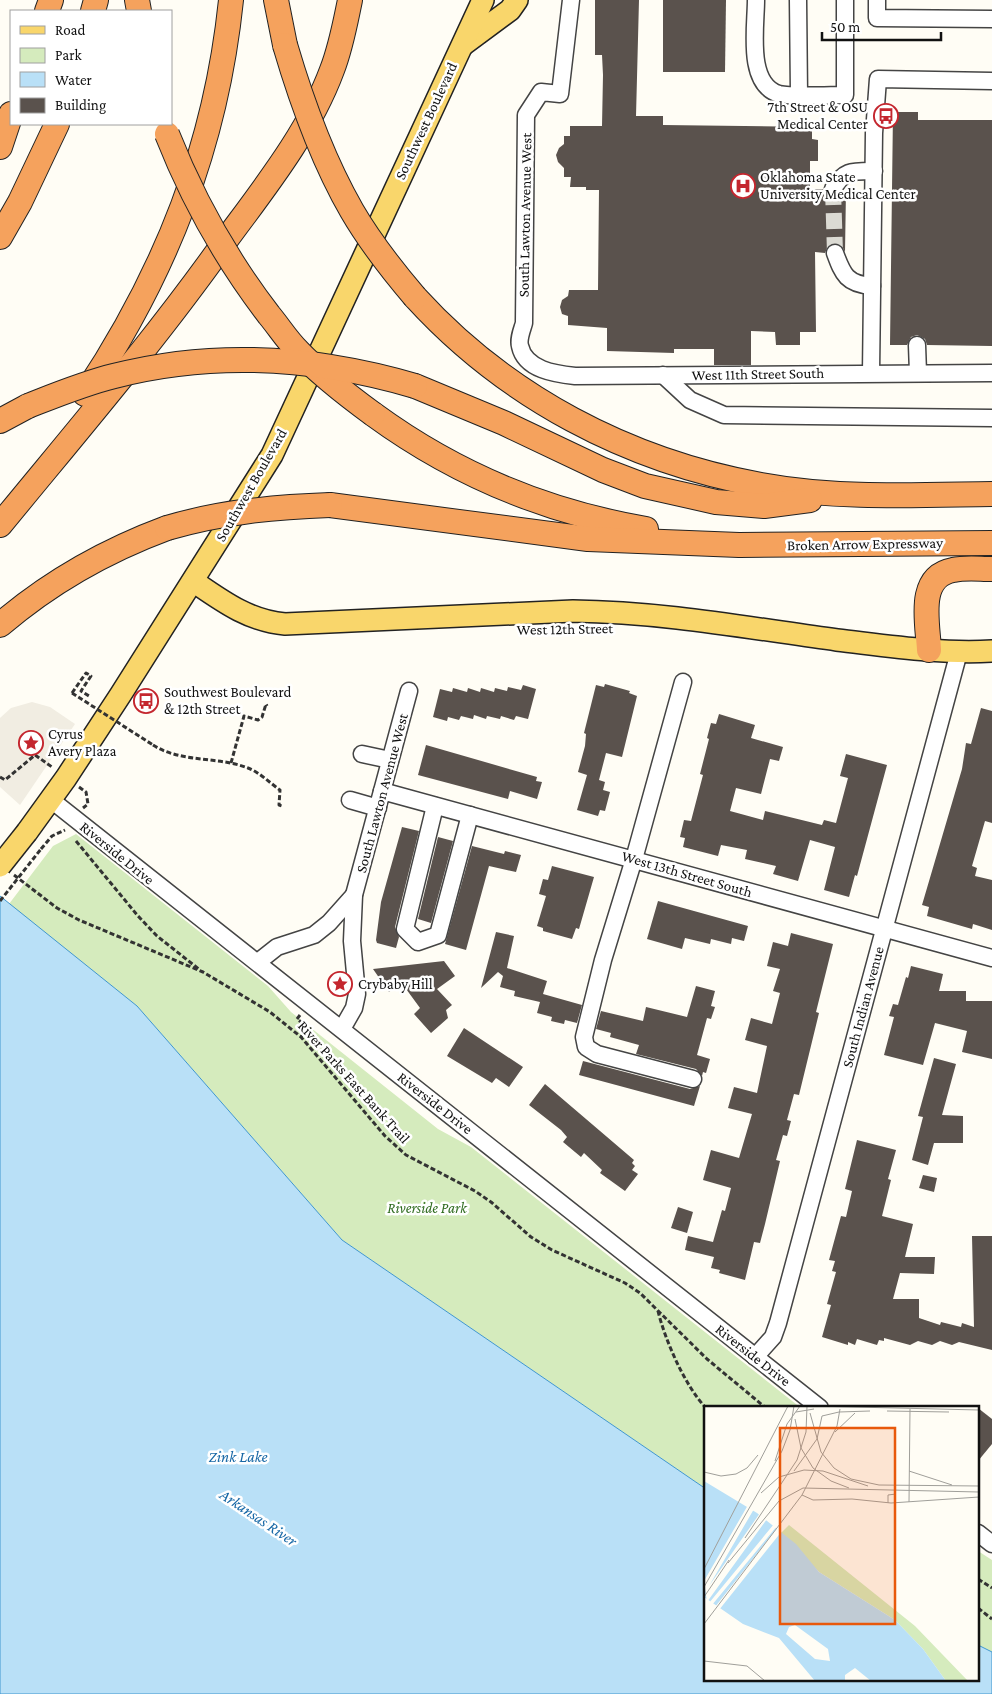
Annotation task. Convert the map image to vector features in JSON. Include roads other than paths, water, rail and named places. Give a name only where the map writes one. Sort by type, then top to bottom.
[{"type":"highway","points":[[0,516],[118,344],[152,282],[174,229],[206,134],[219,83],[232,0]]},
{"type":"highway","points":[[276,0],[285,46],[305,109],[331,172],[352,212],[381,256],[415,297],[468,350],[503,377],[535,399],[616,442],[694,470],[762,485],[854,494],[992,494]]},
{"type":"highway","points":[[0,525],[185,298],[295,142],[332,70],[350,0]]},
{"type":"highway","points":[[0,147],[10,117]]},
{"type":"highway","points":[[0,238],[20,202],[57,125]]},
{"type":"highway","points":[[166,129],[184,175],[209,226],[250,291],[298,352],[373,414],[417,445],[473,476],[535,500],[615,524],[739,546]]},
{"type":"highway","points":[[0,421],[28,406],[113,376],[206,360],[272,360],[324,364],[376,374],[415,386],[504,423],[603,470],[645,486],[679,495],[764,506],[854,494]]},
{"type":"highway","points":[[0,625],[25,603],[61,578],[101,555],[167,528],[201,518],[261,508],[330,505],[588,539],[739,546]]},
{"type":"highway","name":"Broken Arrow Expressway","points":[[739,546],[992,543]]},
{"type":"highway","points":[[929,650],[926,599],[929,588],[935,580],[950,570],[992,569]]},
{"type":"main road","points":[[461,46],[483,0]]},
{"type":"main road","points":[[461,46],[510,10],[517,0]]},
{"type":"main road","name":"Southwest Boulevard","points":[[4,868],[194,581],[272,455],[461,46]]},
{"type":"main road","name":"West 12th Street","points":[[194,581],[243,613],[269,623],[308,625],[524,613],[619,612],[929,650],[959,652],[992,651]]},
{"type":"street","name":"South Lawton Avenue West","points":[[527,360],[519,345],[524,323],[526,115],[541,92],[560,94],[571,0]]},
{"type":"street","points":[[756,0],[756,66],[763,84],[779,94],[845,95],[846,0]]},
{"type":"street","points":[[798,0],[799,94]]},
{"type":"street","points":[[877,0],[877,18],[992,19]]},
{"type":"street","points":[[871,373],[874,133],[878,79],[992,81]]},
{"type":"street","points":[[833,190],[840,177],[852,171],[874,170]]},
{"type":"street","points":[[835,253],[841,270],[848,278],[857,284],[872,286]]},
{"type":"street","points":[[917,345],[918,373]]},
{"type":"street","name":"West 11th Street South","points":[[527,360],[546,371],[567,375],[992,373]]},
{"type":"street","points":[[663,375],[690,400],[724,415],[992,418]]},
{"type":"street","name":"South Indian Avenue","points":[[756,1357],[773,1337],[778,1323],[959,652]]},
{"type":"street","points":[[683,682],[634,859],[603,960],[584,1037],[586,1047],[597,1054],[693,1079]]},
{"type":"street","name":"South Lawton Avenue West","points":[[342,1029],[354,1008],[357,994],[352,941],[354,895],[409,691]]},
{"type":"street","points":[[362,754],[390,760]]},
{"type":"street","name":"West 13th Street South","points":[[382,791],[992,958]]},
{"type":"street","name":"Riverside Drive","points":[[50,799],[817,1406]]},
{"type":"street","points":[[350,800],[378,808]]},
{"type":"street","points":[[435,806],[405,929],[418,942],[438,935],[470,815]]},
{"type":"street","name":"South Lawton Avenue West","points":[[258,962],[278,947],[314,935],[330,923],[354,895]]},
{"type":"street","points":[[980,1535],[992,1544]]},
{"type":"water","name":"Zink Lake","points":[[0,896],[137,1006],[342,1240],[704,1488],[704,1682],[980,1682],[980,1646],[992,1652],[992,1694],[0,1694]]},
{"type":"tunnel","points":[[833,189],[835,253]]},
{"type":"place","name":"7th Street & OSU Medical Center","points":[[886,116]]},
{"type":"place","name":"Oklahoma State University Medical Center","points":[[743,186]]},
{"type":"place","name":"Southwest Boulevard & 12th Street","points":[[146,701]]},
{"type":"place","name":"Cyrus Avery Plaza","points":[[31,743]]},
{"type":"place","name":"Crybaby Hill","points":[[340,984]]},
{"type":"park label","name":"Riverside Park","points":[[427,1208]]},
{"type":"water label","name":"Arkansas River","points":[[259,1517]]}]
